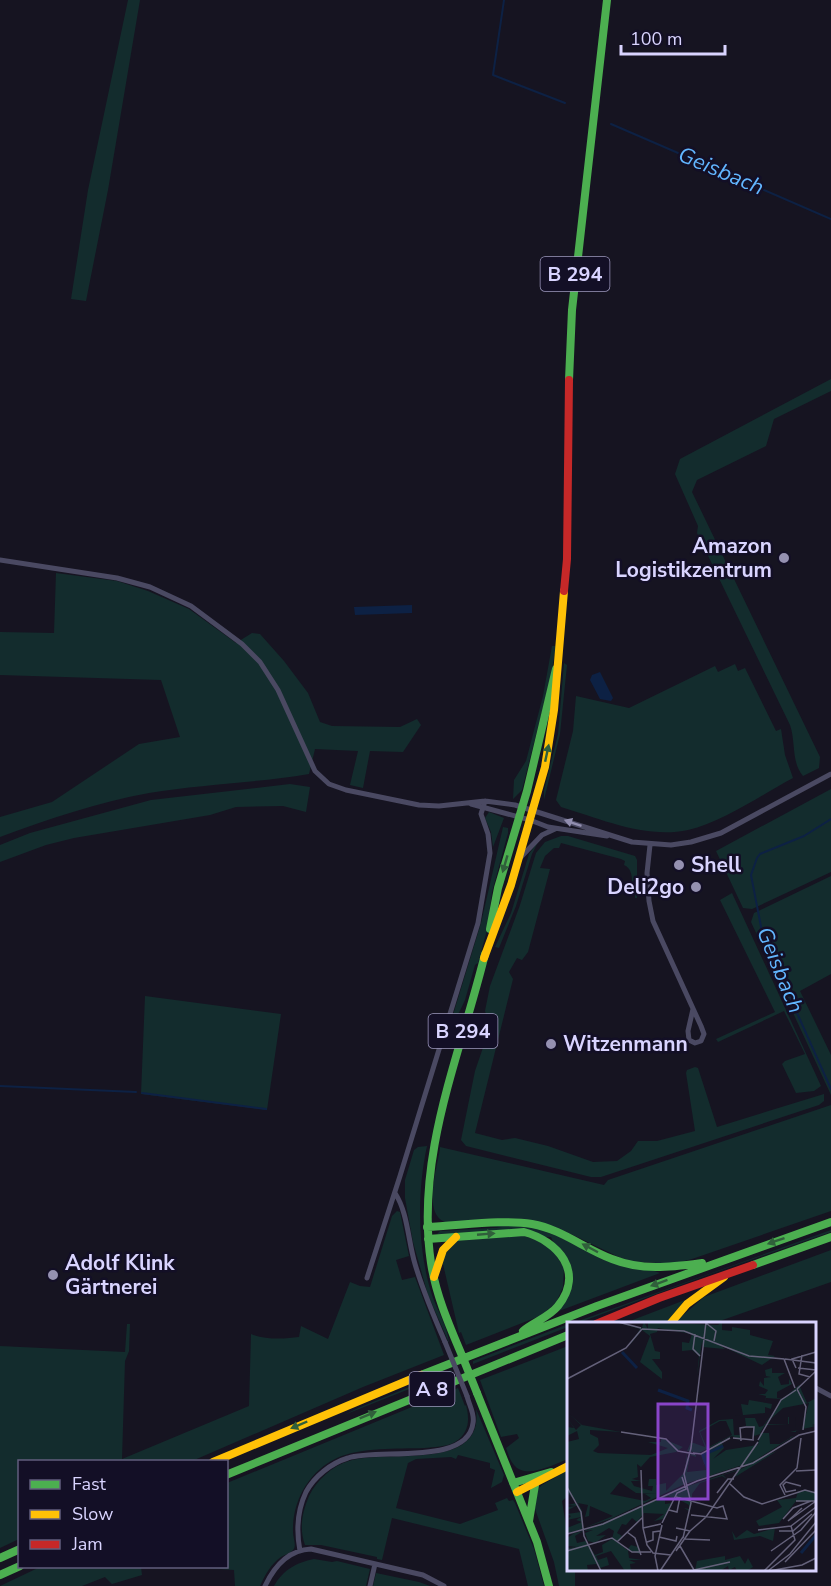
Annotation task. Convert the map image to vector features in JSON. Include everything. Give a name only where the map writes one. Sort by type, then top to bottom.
[{"type":"main road","name":"B 294","points":[[549,1586],[529,1521],[452,1330],[434,1277],[428,1239],[427,1194],[435,1134],[484,958],[519,859],[551,736],[558,680],[567,559],[568,392],[572,310],[607,0]]},
{"type":"main road","name":"B 294","points":[[484,958],[498,888],[527,791],[552,680],[558,663]]},
{"type":"main road","name":"A 8","points":[[215,1460],[516,1337],[831,1222]]},
{"type":"main road","points":[[427,1227],[533,1224],[556,1231],[611,1259],[635,1266],[659,1268],[714,1263]]},
{"type":"main road","points":[[428,1239],[514,1232],[532,1233],[554,1243],[564,1258],[568,1280],[560,1302],[551,1313],[534,1322],[516,1337]]},
{"type":"main road","points":[[434,1277],[442,1250],[457,1237]]},
{"type":"main road","points":[[599,1322],[734,1270],[831,1237]]},
{"type":"main road","points":[[671,1322],[687,1304],[734,1270]]},
{"type":"main road","name":"A 8","points":[[228,1474],[380,1410],[567,1335]]},
{"type":"main road","points":[[551,1342],[567,1343]]},
{"type":"main road","points":[[515,1487],[535,1485],[567,1466]]},
{"type":"main road","points":[[515,1487],[537,1474],[555,1472]]},
{"type":"main road","points":[[529,1521],[535,1485]]},
{"type":"main road","points":[[0,1558],[18,1550]]},
{"type":"main road","points":[[0,1575],[18,1567]]},
{"type":"street","points":[[0,560],[117,578],[150,587],[191,606],[242,644],[267,670],[311,764],[319,776],[329,784],[346,790],[419,806],[464,803],[522,807],[612,836],[650,844],[671,845],[721,833],[831,774]]},
{"type":"street","points":[[483,804],[556,829],[602,837],[612,836]]},
{"type":"street","points":[[367,1278],[478,923],[490,853],[488,834],[481,814],[483,804]]},
{"type":"street","points":[[519,859],[542,835],[556,829]]},
{"type":"street","points":[[650,844],[647,873],[648,901],[653,921],[693,1008],[704,1034],[701,1041],[695,1043],[689,1040],[688,1036],[693,1008]]},
{"type":"street","points":[[300,1551],[297,1530],[300,1508],[308,1488],[320,1474],[351,1457],[436,1451],[456,1447],[467,1437],[473,1424],[473,1415],[467,1396],[422,1285],[403,1210],[395,1193]]},
{"type":"street","points":[[816,1388],[831,1396]]},
{"type":"street","points":[[265,1586],[280,1562],[300,1551],[316,1550],[423,1575],[444,1586]]},
{"type":"street","points":[[370,1586],[375,1564]]},
{"type":"green space","points":[[128,0],[140,0],[108,190],[86,301],[71,299],[88,190]]},
{"type":"green space","points":[[831,379],[831,391],[774,419],[766,446],[697,480],[692,492],[820,757],[819,768],[803,776],[795,758],[790,725],[697,533],[698,526],[675,474],[680,459]]},
{"type":"green space","points":[[56,573],[117,581],[148,591],[189,609],[236,643],[252,633],[260,634],[308,693],[320,722],[332,726],[400,727],[417,719],[421,725],[403,752],[370,751],[363,788],[350,785],[358,751],[315,749],[309,774],[169,790],[130,797],[74,812],[0,837],[0,817],[52,802],[139,744],[180,737],[161,680],[0,675],[0,632],[54,633]]},
{"type":"green space","points":[[552,646],[556,646],[551,676],[522,790],[513,799],[514,780],[526,761],[543,696]]},
{"type":"green space","points":[[564,663],[567,665],[560,734],[544,800],[544,790],[558,734]]},
{"type":"green space","points":[[735,664],[738,671],[745,668],[776,731],[781,729],[785,755],[793,778],[715,821],[688,830],[672,832],[640,830],[561,807],[556,800],[573,731],[576,696],[629,708],[715,666],[718,672]]},
{"type":"green space","points":[[290,784],[310,787],[306,812],[283,806],[236,807],[210,815],[74,838],[46,845],[0,862],[0,845],[30,833],[151,800]]},
{"type":"green space","points":[[831,789],[831,872],[752,909],[743,908],[716,851]]},
{"type":"green space","points":[[489,812],[504,818],[493,847],[491,832],[485,818]]},
{"type":"green space","points":[[503,827],[508,828],[508,833],[492,892],[487,930],[465,1000],[456,1019],[452,1018],[481,923]]},
{"type":"green space","points":[[568,836],[635,856],[637,860],[637,898],[635,894],[632,894],[630,870],[624,865],[625,861],[621,859],[561,843],[559,848],[554,848],[545,856],[540,868],[550,869],[528,952],[522,960],[517,958],[509,972],[513,979],[475,1133],[502,1140],[515,1138],[548,1146],[593,1162],[617,1161],[631,1151],[638,1141],[657,1141],[695,1131],[686,1073],[687,1070],[695,1067],[698,1068],[717,1127],[824,1094],[824,1101],[819,1105],[601,1177],[591,1177],[466,1146],[461,1140],[475,1071],[488,1033],[489,1025],[485,1011],[490,986],[520,905],[536,853],[545,842]]},
{"type":"green space","points":[[539,840],[499,948],[495,947],[511,913],[529,854]]},
{"type":"green space","points":[[831,876],[831,974],[800,991],[831,1055],[831,1095],[751,922],[754,913]]},
{"type":"green space","points":[[732,893],[821,1086],[814,1091],[796,1093],[782,1064],[805,1054],[784,1011],[718,1042],[716,1039],[775,1012],[720,900]]},
{"type":"green space","points":[[145,996],[281,1014],[267,1110],[141,1094]]},
{"type":"green space","points":[[831,1105],[831,1211],[673,1264],[627,1261],[571,1234],[445,1222],[438,1217],[434,1209],[433,1187],[440,1147],[604,1185],[608,1180]]},
{"type":"green space","points":[[427,1146],[420,1201],[423,1259],[432,1295],[447,1331],[449,1343],[428,1295],[413,1242],[405,1198],[405,1180],[414,1150]]},
{"type":"green space","points":[[397,1211],[400,1212],[409,1256],[396,1260],[402,1280],[415,1277],[444,1355],[363,1387],[194,1460],[18,1460],[18,1539],[0,1548],[0,1346],[125,1352],[127,1324],[130,1324],[129,1351],[125,1361],[122,1459],[249,1406],[251,1334],[281,1339],[299,1337],[301,1326],[328,1339],[350,1282],[370,1287],[392,1216]]},
{"type":"green space","points":[[535,1228],[660,1273],[559,1311],[571,1283],[551,1237],[437,1234],[440,1231]]},
{"type":"green space","points":[[831,1230],[831,1232],[576,1322]]},
{"type":"green space","points":[[521,1235],[549,1244],[564,1268],[563,1287],[556,1303],[540,1316],[466,1345],[461,1332],[459,1333],[443,1264],[444,1255],[457,1241]]},
{"type":"green space","points":[[831,1250],[831,1282],[717,1322],[675,1322],[704,1297]]},
{"type":"green space","points":[[685,1300],[668,1322],[627,1322]]},
{"type":"green space","points":[[567,1324],[567,1327],[473,1364],[473,1361]]},
{"type":"green space","points":[[567,1346],[567,1459],[533,1471],[519,1469],[514,1465],[506,1448],[519,1438],[517,1434],[501,1437],[480,1380]]},
{"type":"green space","points":[[451,1370],[452,1372],[344,1415],[358,1408]]},
{"type":"green space","points":[[458,1388],[466,1405],[468,1421],[466,1430],[455,1442],[436,1447],[380,1449],[347,1454],[318,1471],[299,1498],[293,1520],[294,1548],[274,1563],[260,1586],[235,1586],[234,1570],[206,1568],[228,1568],[228,1483]]},
{"type":"green space","points":[[476,1409],[504,1475],[502,1482],[491,1488],[495,1470],[490,1468],[490,1463],[458,1455],[456,1459],[451,1457],[416,1459],[408,1463],[396,1508],[460,1524],[498,1510],[495,1503],[507,1498],[509,1501],[513,1500],[534,1549],[544,1586],[528,1586],[519,1549],[392,1518],[382,1560],[321,1545],[305,1545],[302,1527],[303,1514],[309,1496],[316,1484],[331,1470],[343,1463],[365,1458],[430,1454],[450,1450],[465,1442],[475,1429]]},
{"type":"green space","points":[[567,1471],[567,1497],[562,1501],[567,1532],[567,1571],[575,1571],[575,1586],[559,1586],[554,1562],[535,1509],[538,1489]]},
{"type":"green space","points":[[314,1559],[337,1561],[370,1569],[366,1586],[274,1586],[291,1568]]},
{"type":"green space","points":[[38,1568],[141,1568],[142,1575],[112,1584],[105,1577],[82,1586],[0,1586]]},
{"type":"green space","points":[[376,1573],[419,1582],[430,1586],[373,1586]]},
{"type":"water","points":[[412,605],[412,613],[355,615],[354,607]]},
{"type":"water","points":[[600,672],[613,698],[611,701],[600,699],[590,680],[592,675]]},
{"type":"waterway","points":[[504,0],[493,75],[565,103]]},
{"type":"waterway","name":"Geisbach","points":[[611,124],[831,219]]},
{"type":"waterway","name":"Geisbach","points":[[831,819],[804,836],[760,854],[751,875],[763,937],[831,1089]]},
{"type":"waterway","points":[[0,1086],[136,1092]]},
{"type":"waterway","points":[[142,1093],[266,1109]]},
{"type":"traffic: fast","points":[[569,380],[572,310],[607,0]]},
{"type":"traffic: fast","points":[[490,929],[498,888],[527,791],[556,669]]},
{"type":"traffic: fast","points":[[463,1358],[444,1311],[433,1275],[428,1223],[429,1184],[434,1145],[443,1107],[485,954]]},
{"type":"traffic: fast","points":[[427,1227],[494,1222],[532,1224],[553,1230],[623,1263],[645,1267],[702,1263]]},
{"type":"traffic: fast","points":[[421,1375],[597,1306],[831,1222]]},
{"type":"traffic: fast","points":[[428,1239],[524,1232],[536,1236],[557,1250],[568,1270],[569,1281],[566,1293],[554,1310],[523,1331]]},
{"type":"traffic: fast","points":[[753,1265],[831,1237]]},
{"type":"traffic: fast","points":[[228,1474],[567,1335]]},
{"type":"traffic: fast","points":[[463,1358],[477,1393]]},
{"type":"traffic: fast","points":[[477,1393],[537,1542],[549,1586]]},
{"type":"traffic: fast","points":[[513,1483],[551,1472]]},
{"type":"traffic: fast","points":[[529,1521],[535,1485]]},
{"type":"traffic: fast","points":[[0,1558],[18,1550]]},
{"type":"traffic: fast","points":[[0,1575],[18,1567]]},
{"type":"traffic: slow","points":[[484,958],[511,885],[545,767],[554,710],[564,591]]},
{"type":"traffic: slow","points":[[434,1277],[443,1250],[456,1237]]},
{"type":"traffic: slow","points":[[672,1322],[687,1304],[724,1277]]},
{"type":"traffic: slow","points":[[218,1460],[421,1375]]},
{"type":"traffic: slow","points":[[517,1492],[567,1467]]},
{"type":"traffic: jam","points":[[564,591],[567,559],[569,380]]},
{"type":"traffic: jam","points":[[601,1322],[659,1298],[753,1265]]},
{"type":"place","name":"Amazon Logistikzentrum","points":[[784,558]]},
{"type":"place","name":"Shell","points":[[679,865]]},
{"type":"place","name":"Deli2go","points":[[696,887]]},
{"type":"place","name":"Witzenmann","points":[[551,1044]]},
{"type":"place","name":"Adolf Klink Gärtnerei","points":[[53,1275]]}]
